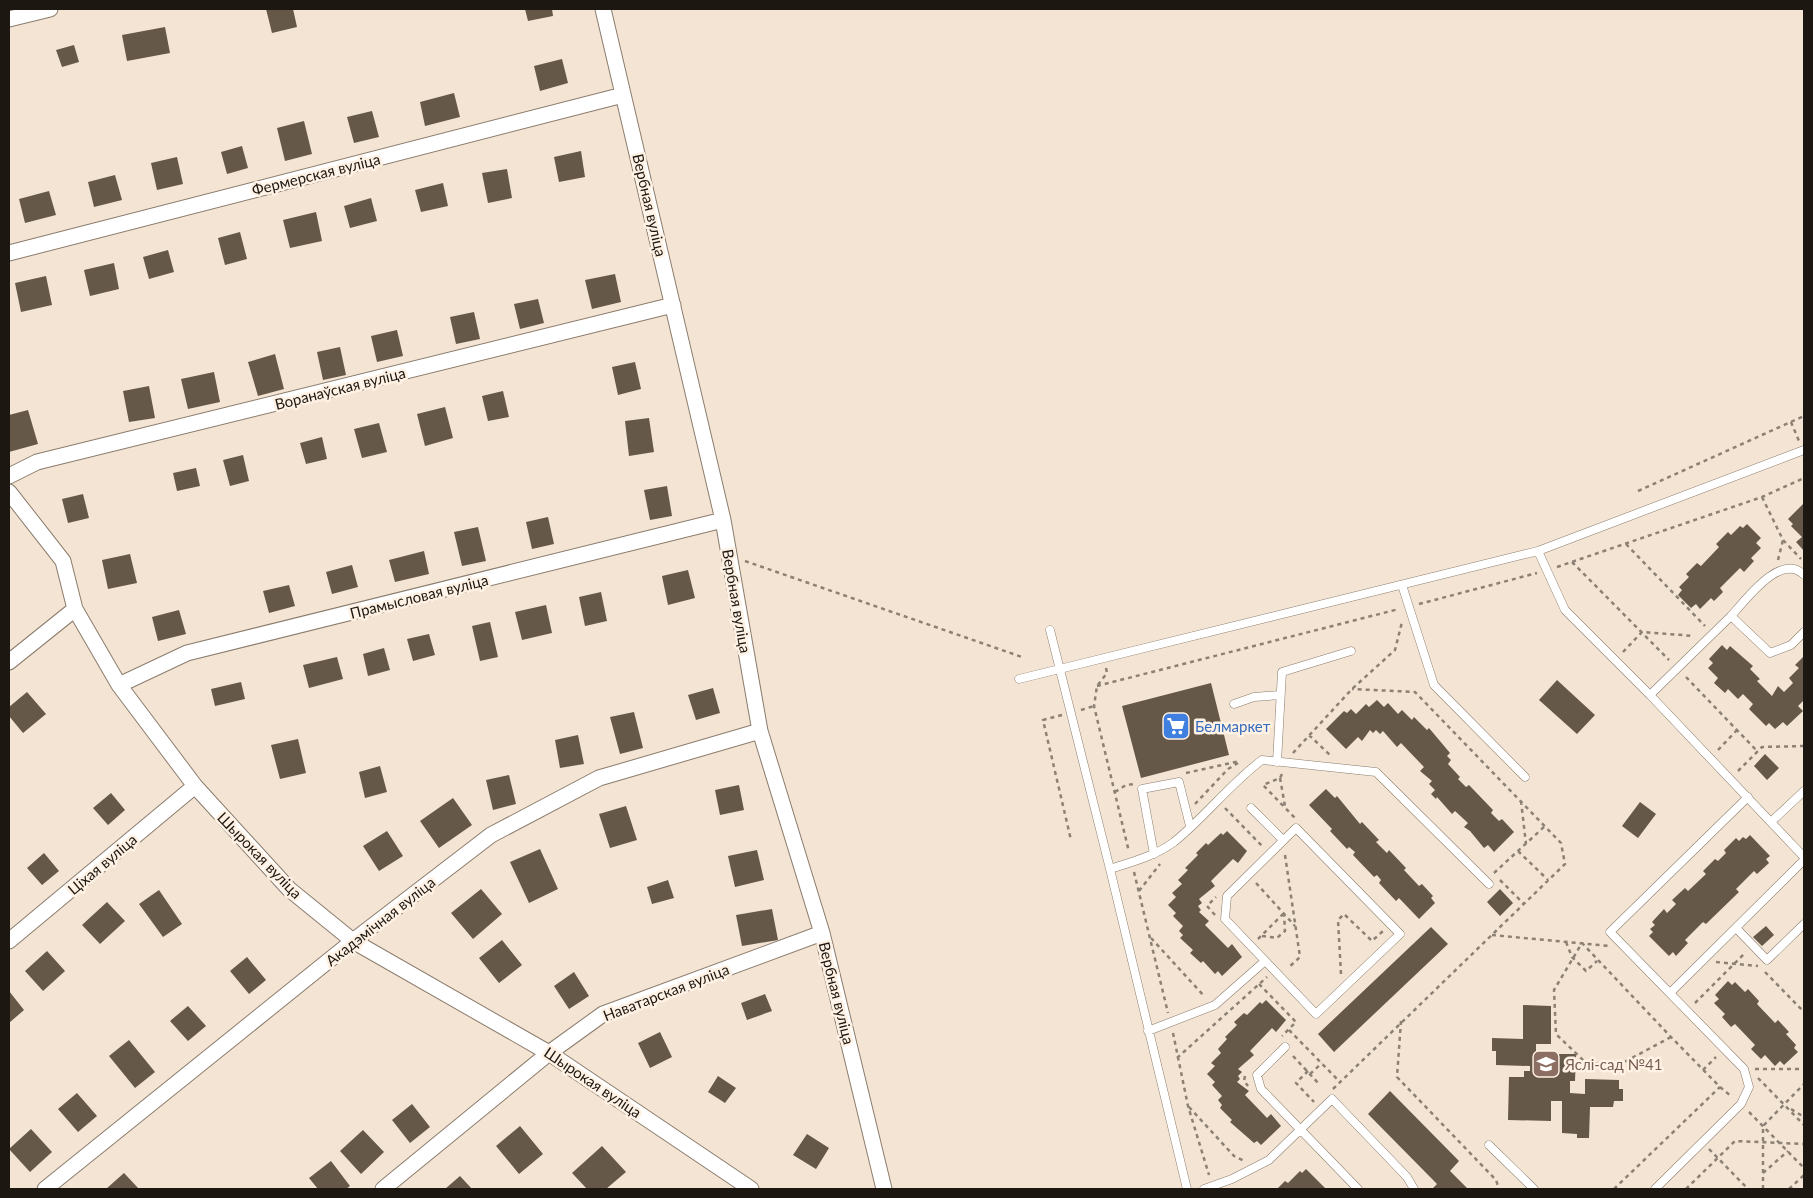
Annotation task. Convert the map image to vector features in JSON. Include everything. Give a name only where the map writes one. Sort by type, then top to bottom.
[{"type":"street","points":[[9,19],[50,9]]},
{"type":"street","name":"Вербная вуліца","points":[[603,9],[723,520],[760,731],[822,933],[884,1189]]},
{"type":"street","name":"Фермерская вуліца","points":[[9,253],[624,95]]},
{"type":"street","name":"Воранаўская вуліца","points":[[9,476],[37,462],[673,305]]},
{"type":"street","name":"Шырокая вуліца","points":[[9,492],[63,561],[75,609],[119,685],[195,786],[288,889],[353,941],[549,1053],[743,1187]]},
{"type":"street","name":"Прамысловая вуліца","points":[[119,685],[187,653],[723,520]]},
{"type":"street","points":[[9,662],[75,609]]},
{"type":"street","name":"Акадэмічная вуліца","points":[[45,1189],[353,941],[491,835],[600,778],[760,731]]},
{"type":"street","name":"Ціхая вуліца","points":[[9,941],[195,786]]},
{"type":"street","name":"Наватарская вуліца","points":[[384,1189],[549,1053],[603,1014],[822,933]]},
{"type":"lane","points":[[1019,679],[1538,551],[1804,450]]},
{"type":"lane","points":[[1538,551],[1565,610],[1748,797],[1804,859],[1670,994]]},
{"type":"lane","points":[[1650,695],[1731,616],[1770,574],[1786,569],[1801,571],[1804,575]]},
{"type":"lane","points":[[1402,585],[1434,685],[1526,777]]},
{"type":"lane","points":[[1731,616],[1770,653],[1791,645],[1804,632]]},
{"type":"lane","points":[[1050,630],[1187,1189]]},
{"type":"lane","points":[[1277,762],[1282,672],[1351,651]]},
{"type":"lane","points":[[1234,704],[1254,696],[1280,695]]},
{"type":"lane","points":[[1110,869],[1154,854],[1173,842],[1262,760],[1376,772],[1487,882]]},
{"type":"lane","points":[[1154,854],[1142,789],[1179,782],[1190,826]]},
{"type":"lane","points":[[1771,822],[1804,791]]},
{"type":"lane","points":[[1655,1189],[1741,1104],[1749,1087],[1744,1069],[1610,932],[1748,797]]},
{"type":"lane","points":[[1251,808],[1283,840]]},
{"type":"lane","points":[[1296,828],[1400,934],[1316,1014],[1225,919],[1227,896],[1249,874],[1296,828]]},
{"type":"lane","points":[[1736,928],[1767,960],[1804,924]]},
{"type":"lane","points":[[1148,1031],[1215,1005],[1265,961]]},
{"type":"lane","points":[[1285,1047],[1257,1075],[1261,1089],[1355,1188]]},
{"type":"lane","points":[[1204,1189],[1213,1187],[1269,1160],[1332,1099],[1407,1178],[1414,1189]]},
{"type":"lane","points":[[1489,1145],[1534,1189]]},
{"type":"path","points":[[1638,491],[1804,416]]},
{"type":"path","points":[[1791,422],[1804,450]]},
{"type":"path","points":[[1097,686],[1547,570],[1762,497],[1804,478]]},
{"type":"path","points":[[1762,497],[1783,540],[1804,562]]},
{"type":"path","points":[[1778,560],[1783,540]]},
{"type":"path","points":[[1626,544],[1711,635]]},
{"type":"path","points":[[729,556],[1022,657]]},
{"type":"path","points":[[1572,562],[1758,752]]},
{"type":"path","points":[[1615,660],[1642,632],[1711,635]]},
{"type":"path","points":[[1104,658],[1107,673],[1097,686],[1094,706],[1171,1023],[1188,1106],[1213,1187]]},
{"type":"path","points":[[1328,1094],[1564,864],[1561,843],[1415,692],[1352,690]]},
{"type":"path","points":[[1071,840],[1043,720],[1094,706]]},
{"type":"path","points":[[1710,758],[1737,730]]},
{"type":"path","points":[[1309,735],[1344,769]]},
{"type":"path","points":[[1730,779],[1762,747],[1804,746]]},
{"type":"path","points":[[1280,778],[1285,808]]},
{"type":"path","points":[[1259,780],[1263,784]]},
{"type":"path","points":[[1208,790],[1264,848]]},
{"type":"path","points":[[1521,801],[1526,844]]},
{"type":"path","points":[[1487,882],[1493,874],[1545,826]]},
{"type":"path","points":[[1177,1058],[1276,973],[1287,969],[1300,957],[1283,840]]},
{"type":"path","points":[[1518,850],[1548,880]]},
{"type":"path","points":[[1249,874],[1296,927]]},
{"type":"path","points":[[1493,874],[1524,904]]},
{"type":"path","points":[[1262,936],[1278,938],[1285,931],[1284,914]]},
{"type":"path","points":[[1251,947],[1284,914]]},
{"type":"path","points":[[1348,984],[1340,974],[1338,920],[1344,914],[1372,941],[1390,924]]},
{"type":"path","points":[[1253,933],[1264,945]]},
{"type":"path","points":[[1492,935],[1625,948]]},
{"type":"path","points":[[1150,938],[1209,1002]]},
{"type":"path","points":[[1566,942],[1572,957],[1586,971],[1597,961]]},
{"type":"path","points":[[1582,943],[1554,990],[1556,1034],[1585,1062],[1617,1066],[1671,1038]]},
{"type":"path","points":[[1582,943],[1671,1038],[1720,1087],[1741,1104],[1804,1168]]},
{"type":"path","points":[[1686,1010],[1746,952],[1742,947]]},
{"type":"path","points":[[1703,960],[1760,967]]},
{"type":"path","points":[[1753,960],[1804,1012]]},
{"type":"path","points":[[1282,963],[1293,974]]},
{"type":"path","points":[[1402,1022],[1397,1077],[1496,1180],[1499,1189]]},
{"type":"path","points":[[1289,1030],[1340,1082]]},
{"type":"path","points":[[1285,1047],[1319,1084]]},
{"type":"path","points":[[1703,1070],[1725,1050]]},
{"type":"path","points":[[1310,1074],[1322,1063]]},
{"type":"path","points":[[1744,1069],[1804,1070]]},
{"type":"path","points":[[1744,1069],[1760,1079],[1804,1125]]},
{"type":"path","points":[[1308,1071],[1296,1083],[1316,1105]]},
{"type":"path","points":[[1763,1189],[1763,1126],[1804,1084]]},
{"type":"path","points":[[1614,1189],[1720,1087]]},
{"type":"path","points":[[1784,1104],[1804,1117]]},
{"type":"path","points":[[1188,1106],[1234,1156],[1256,1166]]},
{"type":"path","points":[[1686,1189],[1735,1141],[1804,1144]]},
{"type":"path","points":[[1702,1142],[1748,1189]]},
{"type":"path","points":[[1763,1173],[1788,1151]]},
{"type":"path","points":[[1789,1189],[1804,1175]]},
{"type":"building","points":[[266,9],[293,9],[297,27],[272,33]]},
{"type":"building","points":[[525,9],[552,9],[553,16],[528,21]]},
{"type":"building","points":[[165,27],[170,53],[127,61],[122,35]]},
{"type":"building","points":[[74,45],[79,62],[62,67],[56,50]]},
{"type":"building","points":[[562,59],[568,83],[540,91],[534,66]]},
{"type":"building","points":[[454,93],[460,117],[425,126],[420,102]]},
{"type":"building","points":[[372,111],[379,137],[354,143],[347,117]]},
{"type":"building","points":[[304,121],[312,154],[285,161],[277,128]]},
{"type":"building","points":[[242,146],[248,168],[227,174],[221,152]]},
{"type":"building","points":[[581,151],[585,177],[559,182],[554,157]]},
{"type":"building","points":[[177,157],[183,184],[157,190],[151,163]]},
{"type":"building","points":[[507,169],[512,198],[488,203],[482,173]]},
{"type":"building","points":[[115,175],[122,200],[94,207],[88,182]]},
{"type":"building","points":[[443,183],[448,206],[421,212],[415,190]]},
{"type":"building","points":[[49,191],[56,215],[25,223],[19,199]]},
{"type":"building","points":[[371,198],[377,221],[350,228],[344,206]]},
{"type":"building","points":[[316,212],[322,241],[290,248],[283,220]]},
{"type":"building","points":[[240,232],[247,259],[225,265],[218,238]]},
{"type":"building","points":[[168,250],[174,272],[149,279],[143,257]]},
{"type":"building","points":[[114,263],[119,289],[90,296],[84,270]]},
{"type":"building","points":[[615,274],[621,302],[592,309],[585,280]]},
{"type":"building","points":[[46,276],[52,305],[21,312],[15,283]]},
{"type":"building","points":[[538,299],[544,323],[520,329],[514,304]]},
{"type":"building","points":[[474,312],[480,339],[456,344],[450,317]]},
{"type":"building","points":[[397,330],[403,356],[377,362],[371,336]]},
{"type":"building","points":[[340,347],[346,375],[323,380],[317,352]]},
{"type":"building","points":[[275,354],[284,389],[258,396],[248,362]]},
{"type":"building","points":[[635,362],[641,389],[618,395],[612,367]]},
{"type":"building","points":[[214,372],[220,402],[188,409],[181,379]]},
{"type":"building","points":[[149,386],[155,418],[129,422],[123,391]]},
{"type":"building","points":[[503,391],[509,417],[488,421],[482,396]]},
{"type":"building","points":[[445,407],[453,438],[425,446],[417,414]]},
{"type":"building","points":[[28,410],[38,444],[9,452],[9,415]]},
{"type":"building","points":[[649,418],[654,452],[629,456],[625,421]]},
{"type":"building","points":[[379,423],[387,452],[362,458],[354,429]]},
{"type":"building","points":[[322,437],[327,459],[306,464],[300,443]]},
{"type":"building","points":[[243,455],[249,481],[230,486],[223,460]]},
{"type":"building","points":[[196,468],[200,486],[177,491],[173,473]]},
{"type":"building","points":[[667,486],[672,516],[650,520],[644,490]]},
{"type":"building","points":[[83,494],[89,518],[68,523],[62,499]]},
{"type":"building","points":[[1804,503],[1804,551],[1796,542],[1802,537],[1791,526],[1793,524],[1788,519]]},
{"type":"building","points":[[548,517],[554,544],[532,549],[526,522]]},
{"type":"building","points":[[1747,524],[1761,538],[1756,543],[1761,548],[1751,558],[1754,561],[1744,572],[1740,568],[1720,588],[1723,592],[1714,601],[1711,598],[1700,609],[1696,604],[1691,608],[1678,595],[1682,590],[1679,587],[1689,577],[1686,574],[1697,563],[1701,566],[1719,547],[1716,544],[1728,532],[1731,535],[1740,526],[1743,528]]},
{"type":"building","points":[[478,527],[486,561],[462,566],[454,532]]},
{"type":"building","points":[[424,551],[429,574],[395,582],[389,560]]},
{"type":"building","points":[[130,554],[137,583],[108,589],[102,560]]},
{"type":"building","points":[[352,565],[358,587],[332,594],[326,572]]},
{"type":"building","points":[[688,570],[695,598],[668,605],[662,576]]},
{"type":"building","points":[[289,585],[295,606],[269,613],[263,591]]},
{"type":"building","points":[[601,592],[607,621],[585,626],[579,597]]},
{"type":"building","points":[[546,605],[552,633],[522,640],[515,612]]},
{"type":"building","points":[[179,610],[186,634],[158,641],[152,617]]},
{"type":"building","points":[[490,622],[498,657],[480,661],[472,626]]},
{"type":"building","points":[[429,634],[435,655],[413,661],[407,639]]},
{"type":"building","points":[[1722,645],[1727,650],[1730,646],[1753,666],[1750,669],[1760,679],[1757,681],[1772,696],[1778,686],[1784,692],[1793,683],[1789,678],[1799,668],[1795,665],[1804,656],[1804,700],[1798,706],[1803,711],[1787,726],[1783,722],[1775,729],[1769,723],[1766,726],[1749,709],[1753,704],[1743,694],[1738,699],[1728,689],[1725,693],[1714,683],[1718,678],[1708,668],[1713,663],[1709,659]]},
{"type":"building","points":[[384,648],[390,670],[368,676],[363,654]]},
{"type":"building","points":[[337,657],[343,679],[309,688],[303,665]]},
{"type":"building","points":[[1557,680],[1595,715],[1577,734],[1539,700]]},
{"type":"building","points":[[241,682],[245,699],[215,706],[211,689]]},
{"type":"building","points":[[1211,683],[1229,755],[1141,778],[1122,706]]},
{"type":"building","points":[[713,688],[720,713],[696,720],[688,695]]},
{"type":"building","points":[[27,692],[46,714],[23,733],[9,716],[9,707]]},
{"type":"building","points":[[1377,700],[1384,707],[1388,703],[1398,714],[1402,710],[1412,720],[1414,717],[1427,730],[1429,728],[1450,753],[1447,756],[1451,760],[1448,764],[1460,777],[1458,779],[1466,787],[1469,785],[1493,810],[1491,813],[1499,821],[1502,819],[1514,832],[1494,852],[1488,845],[1484,848],[1470,831],[1464,827],[1468,823],[1455,811],[1452,814],[1437,797],[1436,799],[1431,794],[1435,790],[1429,784],[1432,781],[1420,771],[1424,767],[1401,743],[1397,747],[1383,731],[1380,734],[1376,730],[1373,733],[1370,730],[1362,741],[1358,737],[1346,749],[1326,729],[1344,711],[1347,713],[1351,709],[1356,714],[1366,704],[1369,707]]},
{"type":"building","points":[[634,712],[643,748],[620,754],[610,717]]},
{"type":"building","points":[[578,735],[584,764],[560,768],[555,740]]},
{"type":"building","points":[[298,739],[306,773],[280,779],[271,745]]},
{"type":"building","points":[[1765,754],[1779,768],[1767,780],[1754,766]]},
{"type":"building","points":[[380,766],[387,792],[365,798],[359,772]]},
{"type":"building","points":[[509,775],[516,804],[493,810],[486,780]]},
{"type":"building","points":[[739,785],[744,810],[720,815],[715,790]]},
{"type":"building","points":[[1326,789],[1335,798],[1337,796],[1360,824],[1362,822],[1379,840],[1376,842],[1387,853],[1389,850],[1406,868],[1404,870],[1419,886],[1422,884],[1433,896],[1431,898],[1435,903],[1419,919],[1399,898],[1396,901],[1379,883],[1381,880],[1377,875],[1374,877],[1353,855],[1355,852],[1349,847],[1347,849],[1330,831],[1332,829],[1309,805]]},
{"type":"building","points":[[111,793],[125,810],[108,825],[93,808]]},
{"type":"building","points":[[453,798],[472,825],[439,848],[420,821]]},
{"type":"building","points":[[1640,802],[1656,814],[1638,838],[1622,826]]},
{"type":"building","points":[[626,806],[637,840],[610,848],[599,814]]},
{"type":"building","points":[[387,831],[403,856],[379,871],[363,846]]},
{"type":"building","points":[[1227,831],[1247,851],[1238,863],[1233,859],[1211,881],[1215,886],[1199,899],[1202,903],[1198,906],[1201,910],[1199,912],[1209,921],[1205,925],[1228,948],[1232,944],[1242,957],[1222,976],[1218,971],[1215,974],[1203,961],[1201,963],[1190,953],[1193,950],[1180,938],[1183,935],[1179,931],[1183,926],[1173,916],[1176,913],[1168,905],[1176,897],[1172,893],[1182,884],[1178,880],[1188,870],[1185,868],[1198,855],[1196,853],[1206,843],[1208,845],[1221,833],[1223,835]]},
{"type":"building","points":[[1750,835],[1770,856],[1766,859],[1769,863],[1757,874],[1754,871],[1736,889],[1739,892],[1706,924],[1703,922],[1685,940],[1688,943],[1676,956],[1673,952],[1669,956],[1649,936],[1653,932],[1650,929],[1655,925],[1652,922],[1664,909],[1667,913],[1676,904],[1672,900],[1685,888],[1688,891],[1706,874],[1703,871],[1715,859],[1718,861],[1726,853],[1724,850],[1736,838],[1739,841],[1743,837],[1746,839]]},
{"type":"building","points":[[540,849],[558,889],[529,903],[510,862]]},
{"type":"building","points":[[757,850],[764,880],[735,887],[728,856]]},
{"type":"building","points":[[44,853],[59,871],[42,885],[27,868]]},
{"type":"building","points":[[668,880],[674,898],[652,904],[647,887]]},
{"type":"building","points":[[481,889],[502,914],[473,939],[451,913]]},
{"type":"building","points":[[1500,889],[1513,903],[1500,916],[1487,902]]},
{"type":"building","points":[[159,890],[182,924],[163,937],[139,904]]},
{"type":"building","points":[[107,902],[125,921],[100,944],[82,925]]},
{"type":"building","points":[[772,909],[778,940],[742,946],[736,915]]},
{"type":"building","points":[[1766,926],[1774,935],[1762,946],[1753,937]]},
{"type":"building","points":[[1431,927],[1448,944],[1334,1052],[1318,1034]]},
{"type":"building","points":[[502,940],[522,965],[499,983],[479,958]]},
{"type":"building","points":[[47,951],[65,971],[43,991],[25,971]]},
{"type":"building","points":[[247,957],[266,980],[249,994],[230,971]]},
{"type":"building","points":[[574,972],[589,996],[569,1009],[554,986]]},
{"type":"building","points":[[1728,981],[1732,985],[1735,982],[1745,992],[1748,989],[1759,1001],[1757,1004],[1775,1023],[1778,1020],[1789,1032],[1786,1034],[1796,1045],[1794,1048],[1798,1052],[1784,1065],[1780,1061],[1775,1066],[1765,1055],[1761,1059],[1751,1049],[1755,1045],[1735,1024],[1731,1027],[1722,1017],[1725,1014],[1714,1003],[1719,999],[1715,995]]},
{"type":"building","points":[[9,991],[24,1010],[9,1023]]},
{"type":"building","points":[[765,994],[772,1011],[747,1020],[741,1003]]},
{"type":"building","points":[[1266,1000],[1286,1020],[1276,1032],[1272,1028],[1250,1051],[1254,1055],[1238,1069],[1242,1072],[1238,1076],[1240,1079],[1237,1082],[1249,1091],[1245,1095],[1267,1118],[1271,1114],[1281,1126],[1261,1145],[1257,1141],[1254,1143],[1230,1122],[1232,1120],[1220,1108],[1222,1105],[1218,1100],[1222,1096],[1212,1085],[1215,1082],[1207,1074],[1215,1066],[1211,1063],[1221,1053],[1218,1049],[1227,1039],[1225,1037],[1237,1025],[1234,1022],[1244,1013],[1247,1015],[1260,1002],[1262,1004]]},
{"type":"building","points":[[1523,1005],[1551,1006],[1551,1044],[1536,1044],[1536,1059],[1549,1059],[1549,1054],[1576,1054],[1575,1081],[1570,1081],[1570,1093],[1585,1094],[1585,1079],[1619,1080],[1619,1089],[1623,1089],[1623,1101],[1614,1101],[1613,1107],[1590,1107],[1589,1138],[1577,1138],[1577,1134],[1562,1133],[1562,1101],[1551,1101],[1551,1121],[1508,1120],[1509,1077],[1524,1077],[1524,1071],[1530,1071],[1530,1066],[1496,1065],[1496,1051],[1492,1051],[1492,1038],[1523,1039]]},
{"type":"building","points":[[188,1006],[206,1026],[188,1041],[170,1021]]},
{"type":"building","points":[[660,1032],[672,1057],[650,1068],[638,1043]]},
{"type":"building","points":[[129,1040],[155,1072],[135,1088],[109,1056]]},
{"type":"building","points":[[718,1076],[736,1088],[725,1103],[708,1092]]},
{"type":"building","points":[[1390,1091],[1459,1161],[1450,1171],[1468,1189],[1432,1189],[1437,1184],[1368,1114]]},
{"type":"building","points":[[77,1093],[97,1116],[78,1132],[58,1109]]},
{"type":"building","points":[[412,1104],[430,1127],[410,1143],[392,1120]]},
{"type":"building","points":[[520,1126],[543,1154],[519,1174],[496,1146]]},
{"type":"building","points":[[31,1129],[52,1152],[30,1172],[9,1149]]},
{"type":"building","points":[[363,1130],[384,1152],[361,1174],[340,1151]]},
{"type":"building","points":[[807,1134],[829,1148],[816,1169],[793,1155]]},
{"type":"building","points":[[602,1146],[626,1172],[606,1189],[587,1189],[572,1173]]},
{"type":"building","points":[[331,1161],[350,1186],[346,1189],[318,1189],[309,1178]]},
{"type":"building","points":[[1306,1169],[1326,1189],[1277,1189],[1285,1181],[1288,1183],[1300,1171],[1302,1173]]},
{"type":"building","points":[[124,1173],[139,1189],[106,1189]]},
{"type":"building","points":[[460,1176],[472,1189],[445,1189]]},
{"type":"place","name":"Белмаркет","points":[[1176,726]]},
{"type":"place","name":"Яслі-сад №41","points":[[1546,1064]]}]
